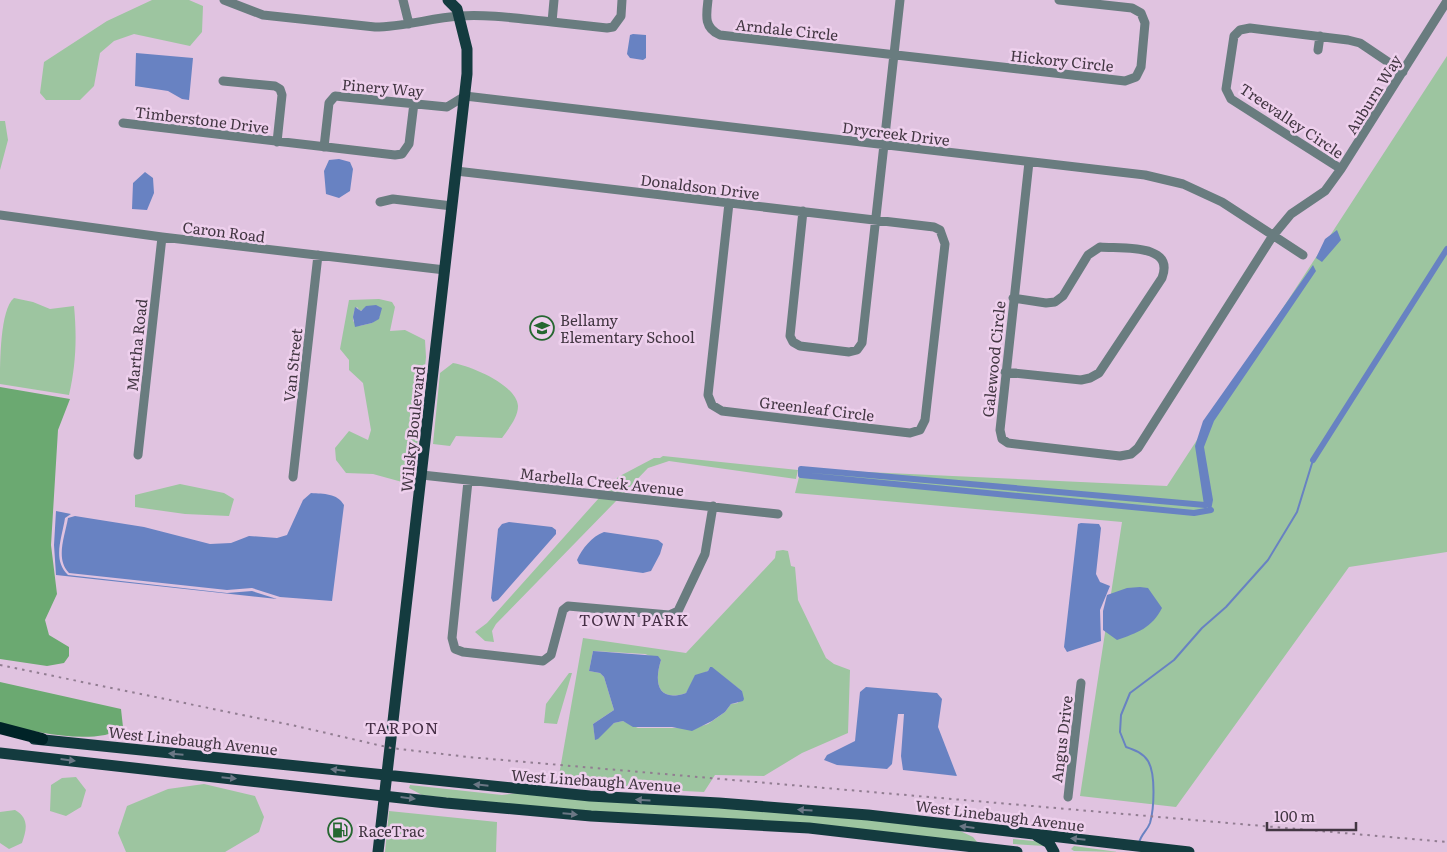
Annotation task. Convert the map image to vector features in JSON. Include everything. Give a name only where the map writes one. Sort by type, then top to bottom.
[{"type":"highway","points":[[0,728],[42,740]]},
{"type":"main road","points":[[448,0],[459,8]]},
{"type":"main road","name":"Wilsky Boulevard","points":[[378,852],[383,795],[465,96],[467,56],[459,8]]},
{"type":"main road","name":"West Linebaugh Avenue","points":[[0,735],[590,796],[719,803],[868,815],[1189,852]]},
{"type":"main road","points":[[0,753],[590,816],[808,828],[1017,852]]},
{"type":"main road","points":[[993,849],[995,830]]},
{"type":"main road","points":[[1033,834],[1049,843],[1054,852]]},
{"type":"street","points":[[224,0],[263,15],[375,27],[409,24],[459,8],[493,16],[607,28],[613,26],[620,16],[622,0]]},
{"type":"street","points":[[403,0],[409,24]]},
{"type":"street","points":[[552,22],[554,0]]},
{"type":"street","name":"Arndale Circle","points":[[708,0],[707,26],[712,32],[720,35],[894,55]]},
{"type":"street","points":[[803,211],[790,336],[800,346],[849,352],[857,350],[862,343],[900,0]]},
{"type":"street","name":"Hickory Circle","points":[[894,55],[1125,81],[1136,76],[1141,67],[1145,23],[1141,13],[1132,8],[1059,0]]},
{"type":"street","name":"Auburn Way","points":[[1272,237],[1291,214],[1326,191],[1447,1]]},
{"type":"street","name":"Treevalley Circle","points":[[1341,170],[1231,99],[1226,90],[1234,36],[1240,30],[1250,28],[1320,36],[1360,43],[1403,72]]},
{"type":"street","points":[[1318,50],[1320,36]]},
{"type":"street","points":[[223,81],[275,86],[280,89],[282,95],[277,142],[395,155],[402,154],[409,144],[414,103]]},
{"type":"street","name":"Pinery Way","points":[[324,147],[329,103],[335,96],[447,107],[465,96]]},
{"type":"street","name":"Drycreek Drive","points":[[465,96],[1145,175],[1183,184],[1222,202],[1272,237],[1303,255]]},
{"type":"street","name":"Timberstone Drive","points":[[123,123],[277,142]]},
{"type":"street","name":"Galewood Circle","points":[[1029,162],[1004,372],[1000,430],[1002,439],[1008,443],[1120,456],[1131,454],[1138,448],[1272,237]]},
{"type":"street","name":"Donaldson Drive","points":[[456,171],[803,211],[934,227],[940,230]]},
{"type":"street","points":[[380,202],[393,199],[452,206]]},
{"type":"street","name":"Greenleaf Circle","points":[[729,203],[708,395],[712,405],[722,411],[910,433],[920,430],[925,420],[945,244],[940,230]]},
{"type":"street","name":"Caron Road","points":[[0,215],[162,237],[445,270]]},
{"type":"street","name":"Martha Road","points":[[138,455],[162,237]]},
{"type":"street","points":[[1004,372],[1081,380],[1099,373],[1162,278],[1165,269],[1162,258],[1153,251],[1100,247],[1088,255],[1063,296],[1055,302],[1046,303],[1013,298]]},
{"type":"street","name":"Van Street","points":[[293,478],[318,255]]},
{"type":"street","name":"Marbella Creek Avenue","points":[[422,475],[468,482],[778,514]]},
{"type":"street","points":[[468,482],[452,638],[455,649],[463,652],[543,661],[551,655],[563,610],[568,606],[669,615],[678,611],[705,554],[713,506]]},
{"type":"street","name":"Angus Drive","points":[[1068,797],[1081,683]]},
{"type":"green space","points":[[152,0],[189,0],[203,6],[202,32],[190,46],[134,34],[114,41],[100,53],[94,86],[80,100],[46,100],[40,93],[44,62],[107,21]]},
{"type":"green space","points":[[1447,56],[1447,552],[1349,567],[1176,807],[1080,796],[1122,522],[795,493],[801,469],[1167,486]]},
{"type":"green space","points":[[0,121],[5,121],[8,140],[0,170]]},
{"type":"green space","points":[[14,298],[33,302],[50,309],[74,306],[75,351],[69,395],[0,384],[3,325],[9,304]]},
{"type":"green space","points":[[379,299],[392,302],[395,307],[390,331],[405,330],[425,340],[426,357],[413,485],[373,474],[346,473],[336,460],[335,448],[349,431],[368,440],[371,430],[363,383],[349,370],[349,360],[340,349],[349,300]],"holes":[[[374,306],[380,312],[380,316],[372,323],[359,326],[353,321],[354,311],[357,307],[360,311]]]},
{"type":"green space","points":[[453,363],[471,368],[492,378],[502,384],[516,398],[518,410],[502,438],[456,436],[450,446],[433,444],[440,373]]},
{"type":"green space","points":[[0,387],[70,399],[58,430],[51,545],[57,594],[45,620],[49,635],[69,647],[69,656],[64,663],[47,666],[0,659]]},
{"type":"green space","points":[[663,456],[798,470],[796,479],[669,461],[648,468],[623,494],[605,492],[618,477],[654,458]]},
{"type":"green space","points":[[180,484],[224,493],[234,499],[229,516],[185,514],[135,507],[135,495]]},
{"type":"green space","points":[[599,498],[617,500],[496,624],[492,631],[494,642],[485,641],[475,632],[487,623]]},
{"type":"green space","points":[[776,551],[788,551],[791,566],[795,567],[798,600],[826,658],[834,664],[850,670],[848,733],[802,753],[764,776],[715,775],[704,792],[604,787],[558,781],[583,638],[686,653],[775,558]],"holes":[[[593,651],[645,654],[661,660],[658,683],[664,693],[669,695],[686,693],[697,677],[708,671],[710,667],[742,691],[738,703],[731,704],[725,712],[708,724],[695,728],[638,728],[623,721],[614,723],[595,739],[593,724],[614,710],[604,677],[600,673],[589,671]]]},
{"type":"green space","points":[[569,673],[572,673],[557,724],[544,723],[546,704]]},
{"type":"green space","points":[[0,682],[121,709],[123,727],[105,735],[79,737],[26,730],[0,724]]},
{"type":"green space","points":[[76,777],[86,790],[81,807],[66,816],[50,811],[51,785],[62,778]]},
{"type":"green space","points":[[204,784],[255,796],[264,817],[259,832],[225,852],[126,852],[118,833],[127,806],[168,789]]},
{"type":"green space","points":[[410,785],[502,795],[517,793],[790,811],[958,830],[973,837],[977,842],[536,808],[422,795],[409,788]]},
{"type":"green space","points":[[15,810],[25,820],[25,833],[22,843],[9,849],[0,843],[0,812]]},
{"type":"green space","points":[[389,811],[497,822],[496,852],[385,852]]},
{"type":"green space","points":[[1013,839],[1043,842],[1044,846],[1013,844]]},
{"type":"green space","points":[[1074,846],[1118,852],[1074,851],[1071,849]]},
{"type":"water","points":[[630,35],[646,35],[646,58],[643,60],[630,58],[627,54]]},
{"type":"water","points":[[136,53],[193,58],[189,100],[182,99],[168,91],[135,86]]},
{"type":"water","points":[[339,159],[350,162],[353,169],[350,191],[339,198],[326,194],[324,171],[329,160]]},
{"type":"water","points":[[145,172],[153,178],[154,193],[147,210],[132,209],[133,183]]},
{"type":"water","points":[[1337,230],[1341,240],[1322,262],[1316,258],[1325,239]]},
{"type":"water","points":[[1313,265],[1316,271],[1214,421],[1204,447],[1213,500],[1211,510],[1204,505],[1195,446],[1203,421]]},
{"type":"water","points":[[376,305],[382,308],[379,319],[372,323],[355,327],[353,317],[355,307],[361,311],[366,306]]},
{"type":"water","points":[[311,493],[334,496],[344,505],[332,601],[280,597],[252,588],[227,590],[69,573],[63,561],[62,547],[68,518],[75,516],[144,527],[210,544],[231,543],[249,536],[277,538],[287,535],[303,500]]},
{"type":"water","points":[[56,511],[71,514],[65,518],[59,548],[60,563],[68,575],[227,593],[252,591],[277,599],[56,575],[54,545]]},
{"type":"water","points":[[509,522],[552,527],[556,530],[556,534],[498,600],[493,602],[491,598],[498,529],[502,524]]},
{"type":"water","points":[[1078,524],[1099,524],[1101,528],[1096,574],[1100,582],[1110,586],[1100,610],[1101,641],[1067,652],[1064,647]]},
{"type":"water","points":[[604,532],[658,540],[663,544],[651,571],[643,573],[579,564],[577,560],[585,547],[595,537]]},
{"type":"water","points":[[1127,588],[1148,588],[1162,608],[1149,625],[1117,640],[1103,630],[1103,611],[1107,595]]},
{"type":"water","points":[[593,651],[658,656],[661,660],[658,683],[664,693],[669,695],[686,693],[695,675],[708,671],[712,667],[742,691],[744,699],[743,701],[731,704],[725,712],[712,721],[692,731],[672,727],[633,727],[623,721],[614,723],[595,740],[593,724],[614,710],[604,677],[600,673],[589,671]]},
{"type":"water","points":[[866,687],[937,693],[942,699],[938,727],[957,776],[903,770],[901,756],[904,714],[898,714],[892,764],[887,769],[837,765],[824,760],[827,755],[855,741],[860,692]]},
{"type":"waterway","points":[[1313,460],[1447,249]]},
{"type":"waterway","points":[[1139,843],[1150,823],[1153,783],[1151,767],[1148,761],[1141,754],[1126,747],[1120,732],[1121,715],[1130,693],[1174,660],[1202,628],[1226,607],[1268,560],[1297,512],[1313,460]]},
{"type":"waterway","points":[[1205,505],[801,469],[801,475],[1194,513],[1211,510]]},
{"type":"railway","points":[[0,665],[296,726],[391,748],[468,757],[1447,842]]},
{"type":"place","name":"Bellamy Elementary School","points":[[542,328]]},
{"type":"place","name":"RaceTrac","points":[[340,830]]},
{"type":"district","name":"TOWN PARK","points":[[634,619]]},
{"type":"district","name":"TARPON","points":[[402,727]]}]
